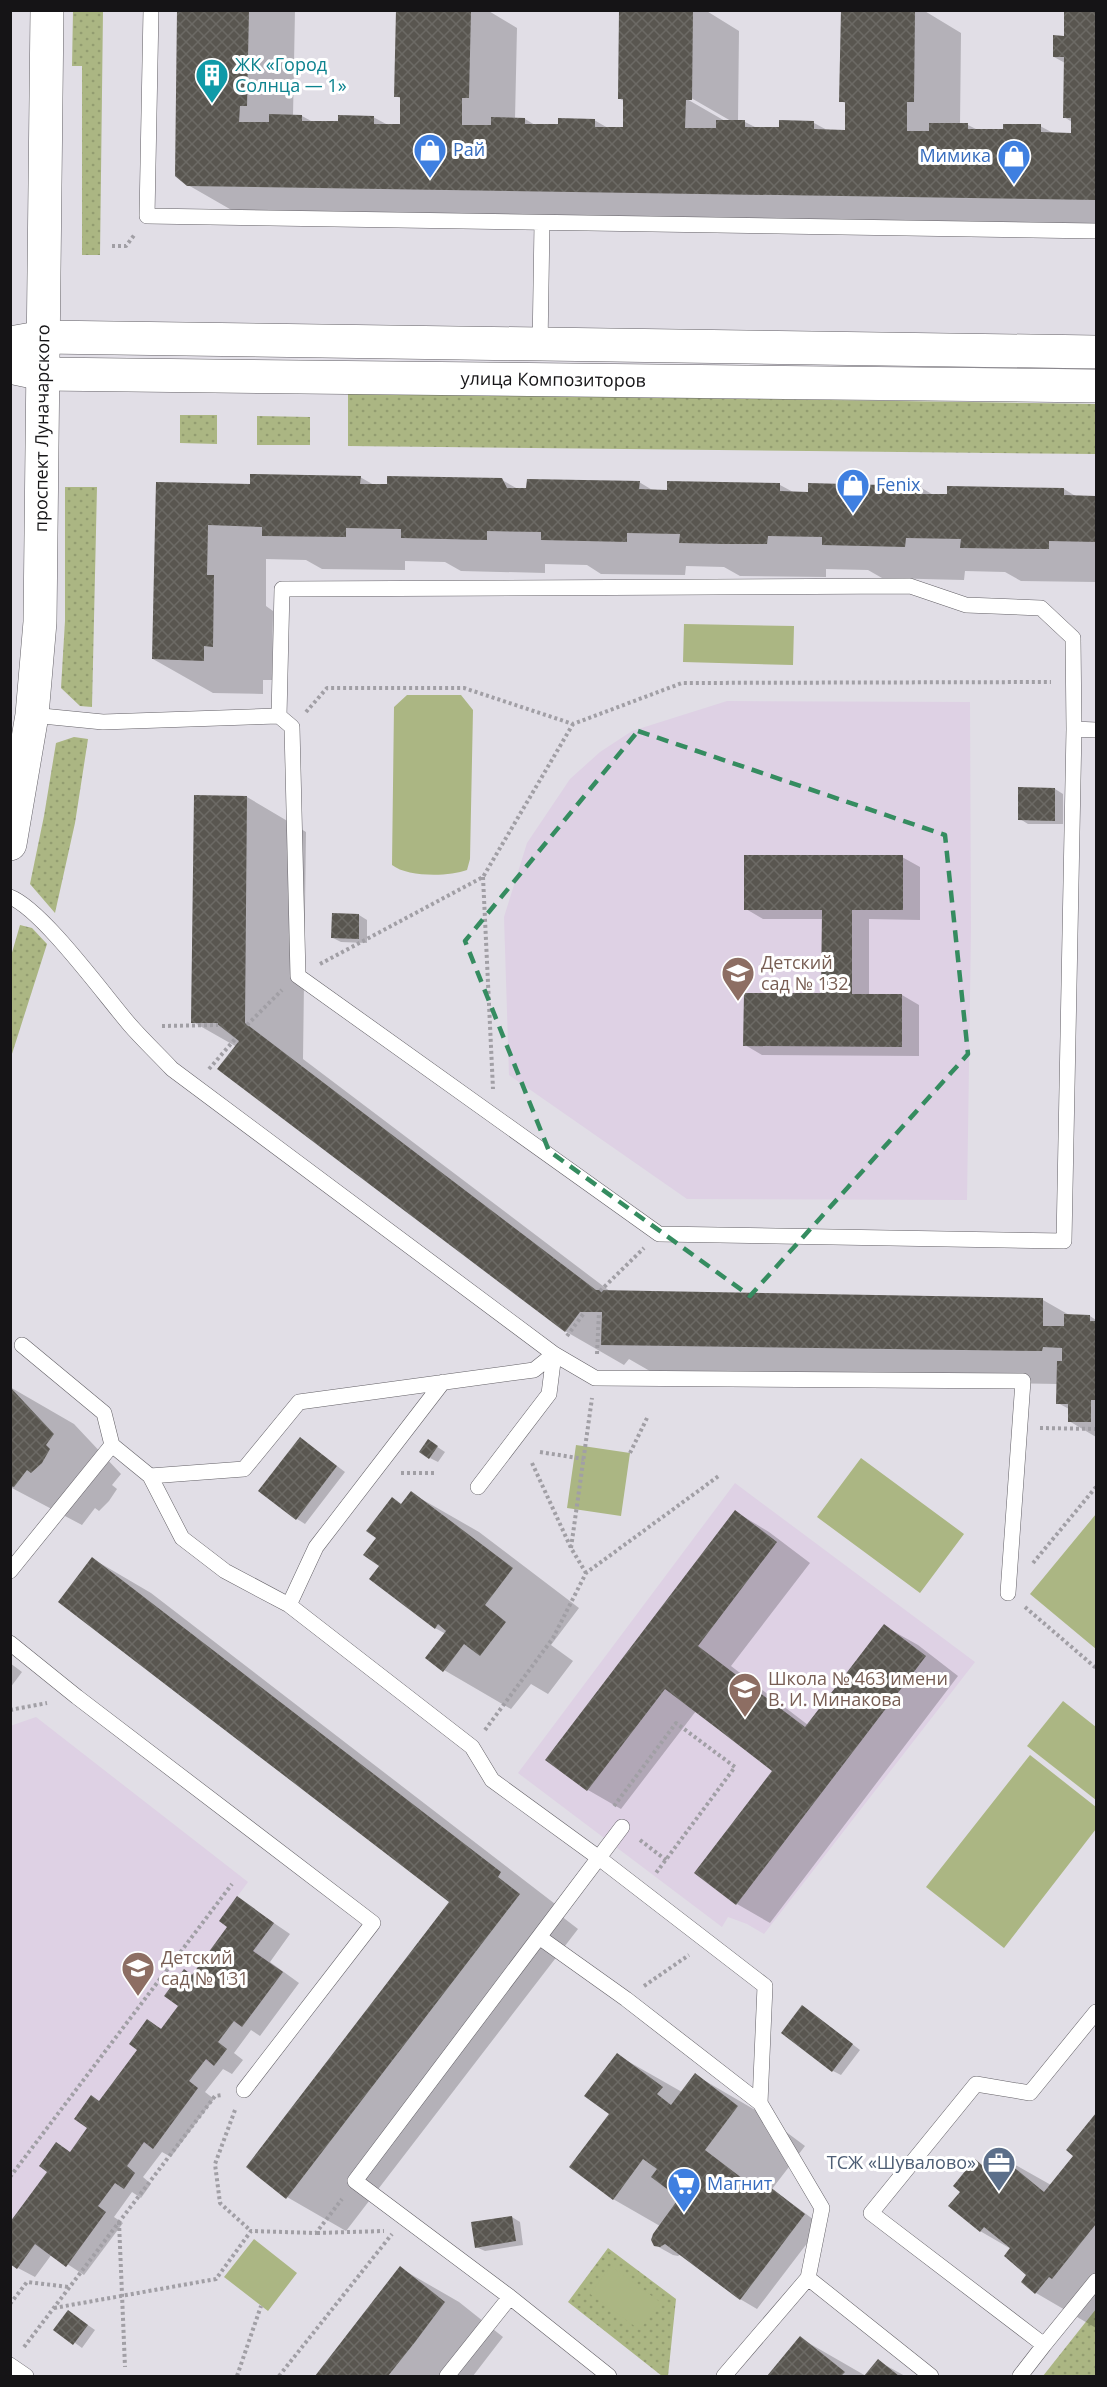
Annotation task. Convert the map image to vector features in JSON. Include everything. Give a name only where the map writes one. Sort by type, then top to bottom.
[{"type":"street","name":"проспект Луначарского","points":[[10,844],[32,715],[40,622],[47,10]]},
{"type":"street","name":"улица Композиторов","points":[[10,343],[44,337],[1096,352]]},
{"type":"street","name":"улица Композиторов","points":[[10,367],[43,374],[1096,386]]},
{"type":"lane","points":[[151,10],[147,216],[1096,231]]},
{"type":"lane","points":[[540,380],[542,222]]},
{"type":"lane","points":[[32,715],[103,722],[279,716],[292,727],[298,975],[659,1234],[1064,1240],[1074,729],[1073,638],[1041,608],[966,605],[910,586],[282,589],[279,716]]},
{"type":"lane","points":[[1074,729],[1096,730]]},
{"type":"lane","points":[[10,897],[23,903],[61,942],[168,1074],[195,1086],[554,1354],[595,1378],[1023,1381],[1008,1593]]},
{"type":"lane","points":[[22,1345],[104,1413],[112,1445],[150,1476],[182,1538],[225,1571],[289,1605],[472,1747],[492,1780],[643,1891],[765,1986],[760,2103]]},
{"type":"lane","points":[[150,1476],[244,1469],[299,1402],[534,1370],[554,1354]]},
{"type":"lane","points":[[478,1488],[549,1394],[554,1354]]},
{"type":"lane","points":[[289,1605],[316,1547],[443,1382]]},
{"type":"lane","points":[[11,1570],[112,1445]]},
{"type":"lane","points":[[10,1643],[373,1923],[244,2090]]},
{"type":"lane","points":[[609,2376],[510,2297],[356,2181],[622,1827]]},
{"type":"lane","points":[[539,1937],[626,1999],[760,2103],[822,2208],[808,2278],[724,2376]]},
{"type":"lane","points":[[1044,2345],[871,2213],[976,2084],[1030,2093],[1096,2013]]},
{"type":"lane","points":[[808,2278],[931,2376]]},
{"type":"lane","points":[[1020,2376],[1096,2281]]},
{"type":"lane","points":[[447,2376],[510,2297]]},
{"type":"lane","points":[[14,2360],[26,2376]]},
{"type":"path","points":[[112,246],[126,246],[147,216]]},
{"type":"path","points":[[292,727],[327,688],[464,688],[573,724],[682,683],[1073,682]]},
{"type":"path","points":[[247,1025],[298,975],[483,877],[573,724]]},
{"type":"path","points":[[483,877],[494,1116]]},
{"type":"path","points":[[132,1027],[218,1025]]},
{"type":"path","points":[[195,1086],[236,1038]]},
{"type":"path","points":[[600,1291],[659,1234]]},
{"type":"path","points":[[572,1548],[595,1378],[599,1312]]},
{"type":"path","points":[[554,1354],[584,1313]]},
{"type":"path","points":[[630,1453],[647,1418]]},
{"type":"path","points":[[1021,1428],[1096,1429]]},
{"type":"path","points":[[540,1452],[584,1459]]},
{"type":"path","points":[[532,1463],[586,1573]]},
{"type":"path","points":[[472,1747],[553,1638],[586,1573],[720,1475]]},
{"type":"path","points":[[1096,1487],[1008,1593],[1096,1668]]},
{"type":"path","points":[[10,1710],[77,1696]]},
{"type":"path","points":[[643,1891],[666,1860],[735,1767],[676,1723],[607,1815],[666,1860]]},
{"type":"path","points":[[10,2177],[232,1884]]},
{"type":"path","points":[[626,1999],[708,1942]]},
{"type":"path","points":[[14,2360],[215,2096],[244,2090]]},
{"type":"path","points":[[244,2090],[215,2164],[220,2203],[251,2231],[316,2233],[394,2231],[279,2376]]},
{"type":"path","points":[[316,2233],[356,2181]]},
{"type":"path","points":[[119,2221],[125,2367]]},
{"type":"path","points":[[53,2308],[216,2279],[251,2231]]},
{"type":"path","points":[[10,2304],[27,2282],[69,2287]]},
{"type":"path","points":[[237,2376],[261,2306]]},
{"type":"highlighted area","points":[[638,731],[945,835],[968,1054],[750,1296],[549,1151],[465,941]]},
{"type":"shaded area","name":"Детский сад № 132","points":[[727,701],[970,702],[971,930],[967,1200],[687,1199],[509,1075],[504,917],[527,843],[570,779],[600,752],[632,731]]},
{"type":"shaded area","name":"Школа № 463 имени В. И. Минакова","points":[[735,1483],[975,1662],[764,1934],[728,1917],[722,1927],[518,1773]]},
{"type":"shaded area","name":"Детский сад № 131","points":[[36,1717],[248,1882],[237,1897],[274,1923],[254,1951],[283,1972],[242,2027],[233,2021],[218,2042],[214,2066],[205,2060],[189,2081],[198,2088],[153,2149],[144,2143],[127,2166],[135,2173],[124,2189],[115,2183],[98,2206],[106,2212],[66,2267],[35,2244],[17,2269],[11,2264],[10,1726]]},
{"type":"green space","points":[[73,11],[103,11],[100,255],[82,255],[82,66],[72,66]]},
{"type":"green space","points":[[348,393],[1096,404],[1096,454],[348,446]]},
{"type":"green space","points":[[180,415],[217,415],[217,444],[180,443]]},
{"type":"green space","points":[[257,416],[310,417],[310,445],[257,445]]},
{"type":"green space","points":[[65,487],[97,487],[92,707],[80,706],[61,688],[65,621]]},
{"type":"green space","points":[[684,624],[794,626],[793,665],[683,662]]},
{"type":"green space","points":[[407,695],[461,695],[473,710],[470,859],[467,870],[428,875],[407,872],[392,865],[394,707]]},
{"type":"green space","points":[[74,737],[88,739],[75,823],[55,913],[30,884],[56,743]]},
{"type":"green space","points":[[20,925],[32,928],[47,944],[11,1057],[11,956]]},
{"type":"green space","points":[[576,1445],[630,1453],[621,1516],[567,1508]]},
{"type":"green space","points":[[861,1458],[964,1534],[920,1593],[817,1517]]},
{"type":"green space","points":[[1096,1514],[1096,1649],[1030,1594]]},
{"type":"green space","points":[[1063,1701],[1096,1727],[1096,1800],[1027,1746]]},
{"type":"green space","points":[[1030,1755],[1096,1807],[1096,1829],[1004,1948],[926,1887]]},
{"type":"green space","points":[[254,2239],[297,2273],[268,2311],[224,2277]]},
{"type":"green space","points":[[608,2248],[676,2299],[668,2376],[662,2376],[568,2302]]},
{"type":"green space","points":[[611,2266],[660,2302],[640,2330],[590,2294]]},
{"type":"green space","points":[[1096,2309],[1096,2376],[1043,2376]]},
{"type":"building","name":"ЖК «Город Солнца — 1»","points":[[177,10],[249,10],[247,106],[240,106],[239,122],[269,122],[269,114],[302,115],[302,121],[338,121],[338,115],[374,116],[374,124],[400,124],[400,97],[394,97],[396,10],[471,10],[469,98],[462,98],[462,125],[491,125],[491,117],[525,118],[525,124],[558,124],[558,118],[595,119],[595,127],[623,127],[623,99],[618,99],[619,10],[693,10],[692,100],[686,100],[685,128],[716,128],[716,120],[745,120],[745,127],[779,127],[779,120],[814,121],[814,129],[845,130],[845,102],[839,102],[841,10],[915,10],[914,102],[907,102],[907,131],[929,131],[929,123],[968,123],[968,129],[1003,129],[1003,124],[1041,124],[1041,132],[1071,133],[1071,118],[1063,118],[1064,57],[1053,57],[1053,35],[1064,36],[1064,10],[1096,10],[1096,200],[187,186],[175,176]]},
{"type":"building","points":[[250,474],[361,476],[360,484],[387,484],[387,476],[502,478],[507,488],[526,488],[527,479],[640,481],[639,489],[667,490],[667,481],[780,483],[780,491],[808,492],[808,483],[921,486],[920,494],[947,494],[947,486],[1064,488],[1064,495],[1096,496],[1096,542],[1049,541],[1049,549],[960,548],[961,539],[906,538],[905,547],[822,545],[822,537],[768,536],[767,544],[724,544],[679,543],[680,534],[627,533],[627,542],[541,540],[541,532],[487,531],[487,540],[401,538],[401,529],[346,528],[346,537],[262,536],[262,527],[208,525],[207,575],[214,575],[213,647],[204,646],[204,661],[152,659],[156,482],[250,484]]},
{"type":"building","points":[[1018,787],[1055,788],[1055,821],[1018,820]]},
{"type":"building","points":[[194,795],[247,796],[245,1023],[596,1290],[1043,1298],[1043,1326],[1064,1326],[1064,1314],[1090,1315],[1090,1321],[1096,1321],[1096,1400],[1091,1400],[1091,1422],[1068,1422],[1068,1404],[1056,1404],[1057,1361],[1062,1361],[1062,1348],[1043,1347],[1042,1351],[601,1345],[602,1312],[580,1312],[565,1332],[217,1069],[239,1041],[216,1023],[191,1023]]},
{"type":"building","points":[[744,855],[903,855],[903,910],[852,910],[852,994],[902,994],[902,1047],[743,1046],[744,993],[821,993],[822,910],[744,910]]},
{"type":"building","points":[[332,913],[359,914],[359,939],[331,938]]},
{"type":"building","points":[[10,1387],[54,1434],[46,1445],[50,1449],[42,1463],[31,1473],[27,1470],[14,1487],[10,1486]]},
{"type":"building","points":[[300,1437],[337,1466],[296,1520],[258,1491]]},
{"type":"building","points":[[428,1439],[438,1446],[429,1459],[419,1452]]},
{"type":"building","points":[[411,1491],[513,1568],[485,1605],[506,1622],[480,1656],[464,1644],[443,1672],[425,1658],[446,1631],[438,1624],[435,1629],[369,1579],[379,1566],[363,1555],[376,1538],[366,1531],[392,1497],[401,1504]]},
{"type":"building","points":[[735,1510],[777,1542],[698,1646],[805,1727],[884,1624],[926,1656],[736,1905],[694,1873],[772,1771],[665,1689],[587,1791],[545,1760]]},
{"type":"building","points":[[92,1557],[501,1872],[498,1877],[520,1894],[286,2199],[246,2167],[449,1902],[58,1602]]},
{"type":"building","points":[[237,1896],[274,1923],[253,1951],[283,1972],[242,2027],[234,2021],[218,2042],[227,2049],[214,2066],[206,2059],[189,2081],[198,2088],[153,2149],[144,2142],[127,2166],[135,2173],[124,2189],[115,2183],[98,2206],[106,2212],[66,2267],[35,2244],[17,2269],[10,2264],[10,2222],[47,2172],[39,2166],[56,2142],[70,2152],[87,2128],[74,2119],[91,2095],[99,2101],[137,2050],[129,2044],[147,2019],[161,2029],[178,2006],[164,1996],[184,1969],[192,1975],[227,1927],[219,1921]]},
{"type":"building","points":[[802,2005],[853,2044],[832,2072],[781,2033]]},
{"type":"building","points":[[617,2053],[663,2087],[657,2094],[671,2105],[695,2073],[738,2106],[705,2150],[759,2191],[765,2183],[805,2214],[740,2300],[665,2244],[660,2247],[654,2246],[651,2240],[653,2234],[679,2198],[651,2177],[657,2169],[643,2159],[613,2200],[569,2167],[609,2114],[584,2096]]},
{"type":"building","points":[[1096,2113],[1096,2224],[1052,2279],[1049,2277],[1035,2294],[1021,2282],[1026,2275],[1004,2256],[1010,2248],[984,2227],[980,2232],[948,2206],[960,2192],[953,2186],[975,2159],[982,2165],[994,2151],[1044,2192],[1073,2156],[1066,2150]]},
{"type":"building","points":[[512,2216],[516,2241],[475,2248],[471,2222]]},
{"type":"building","points":[[400,2266],[445,2302],[415,2342],[388,2376],[315,2376]]},
{"type":"building","points":[[68,2310],[88,2325],[73,2345],[53,2330]]},
{"type":"building","points":[[800,2336],[845,2372],[841,2376],[767,2376]]},
{"type":"building","points":[[878,2359],[899,2376],[864,2376]]},
{"type":"place","name":"ЖК «Город Солнца — 1»","points":[[212,104]]},
{"type":"place","name":"Рай","points":[[430,179]]},
{"type":"place","name":"Мимика","points":[[1014,185]]},
{"type":"place","name":"Fenix","points":[[853,514]]},
{"type":"place","name":"Детский сад № 132","points":[[738,1002]]},
{"type":"place","name":"Школа № 463 имени В. И. Минакова","points":[[745,1718]]},
{"type":"place","name":"Детский сад № 131","points":[[138,1997]]},
{"type":"place","name":"ТСЖ «Шувалово»","points":[[999,2192]]},
{"type":"place","name":"Магнит","points":[[684,2213]]}]
